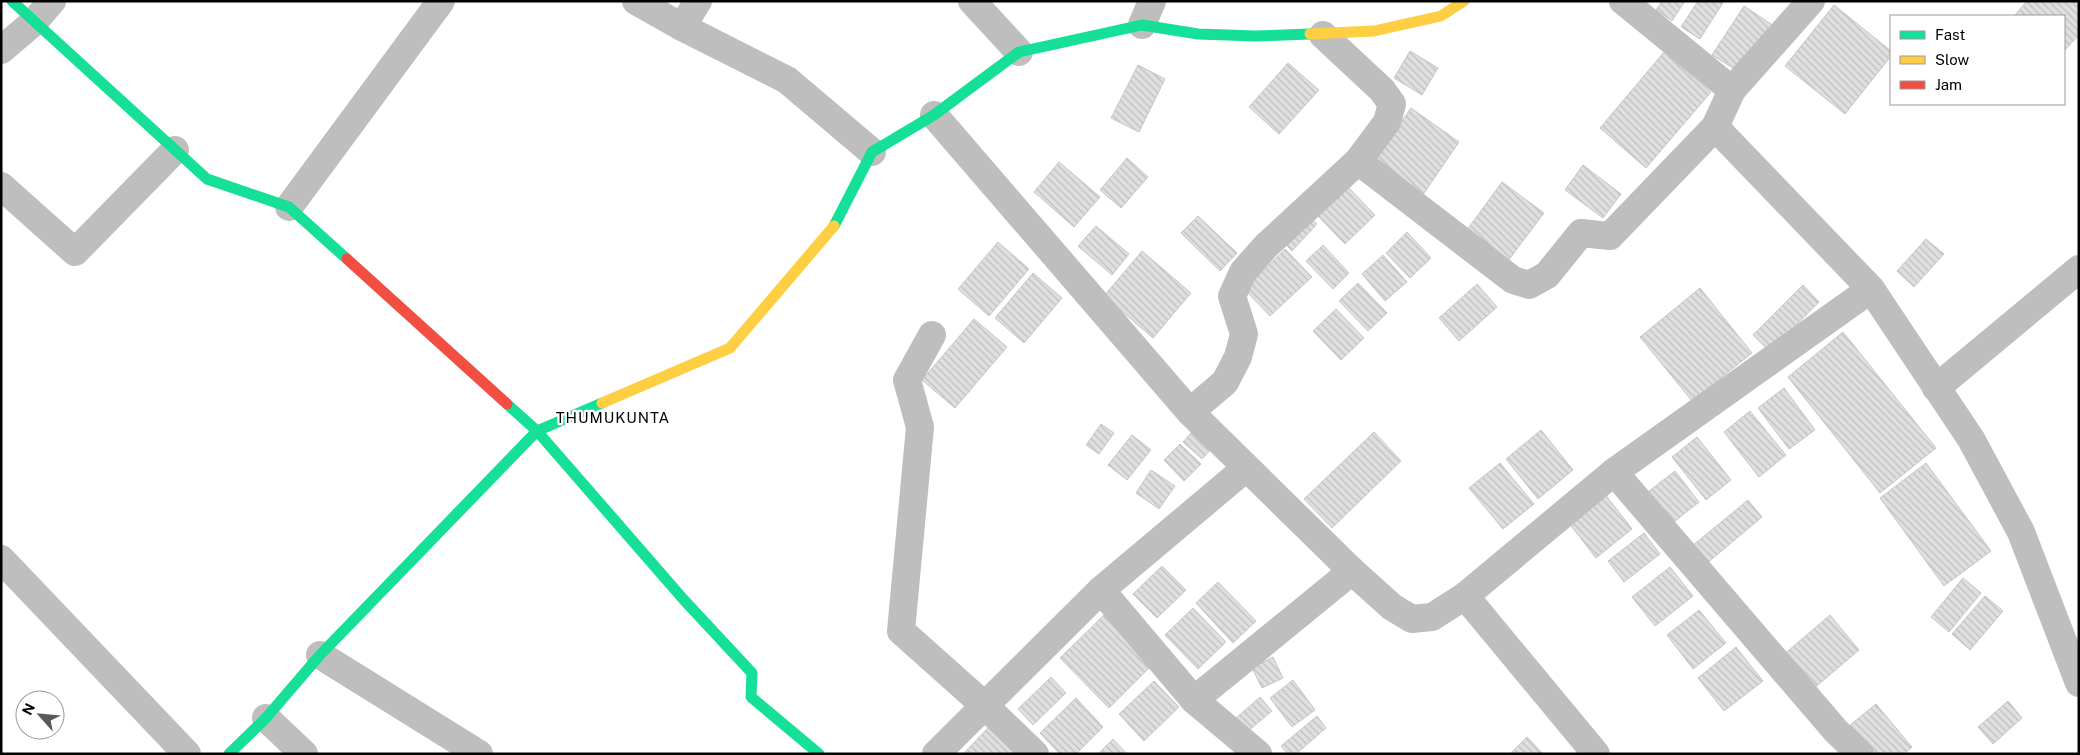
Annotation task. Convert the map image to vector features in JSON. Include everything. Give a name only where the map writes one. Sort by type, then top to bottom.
[{"type":"street","points":[[12,1],[207,179],[289,207],[537,431],[684,600],[752,673],[751,697],[819,754]]},
{"type":"street","points":[[1,50],[34,22],[52,1]]},
{"type":"street","points":[[289,207],[441,1]]},
{"type":"street","points":[[636,1],[682,27],[787,80],[872,152]]},
{"type":"street","points":[[682,27],[698,1]]},
{"type":"street","points":[[972,1],[1019,52]]},
{"type":"street","points":[[229,754],[266,718],[320,655],[537,431],[730,348],[832,229],[872,152],[934,115],[1019,52],[1147,13],[1198,34],[1323,35],[1374,31],[1433,9],[1464,1]]},
{"type":"street","points":[[1623,1],[1732,90]]},
{"type":"street","points":[[1358,161],[1513,280],[1529,285],[1547,274],[1581,233],[1610,236],[1715,127],[1732,90],[1811,1]]},
{"type":"street","points":[[1190,412],[1225,382],[1238,357],[1244,334],[1232,296],[1243,272],[1266,246],[1358,161],[1387,122],[1392,104],[1382,90],[1323,35]]},
{"type":"street","points":[[934,115],[1190,412],[1352,571],[1392,606],[1412,619],[1432,617],[1465,596],[1614,472],[1871,289]]},
{"type":"street","points":[[1715,127],[1871,289],[1971,439],[2021,532],[2079,683]]},
{"type":"street","points":[[1,186],[75,252],[175,150]]},
{"type":"street","points":[[1936,388],[2079,269]]},
{"type":"street","points":[[932,335],[907,380],[920,427],[901,631],[984,705],[1035,754]]},
{"type":"street","points":[[936,754],[1101,590],[1246,468]]},
{"type":"street","points":[[1614,472],[1836,731],[1860,754]]},
{"type":"street","points":[[1,558],[187,754]]},
{"type":"street","points":[[1194,700],[1352,571]]},
{"type":"street","points":[[1101,590],[1194,700],[1258,754]]},
{"type":"street","points":[[1465,596],[1596,754]]},
{"type":"street","points":[[320,655],[479,754]]},
{"type":"street","points":[[266,718],[304,754]]},
{"type":"building","points":[[1662,1],[1685,1],[1672,21],[1656,10]]},
{"type":"building","points":[[1698,1],[1724,1],[1700,39],[1681,27]]},
{"type":"building","points":[[2027,1],[2079,1],[2079,35],[2065,50],[2065,15],[2015,15]]},
{"type":"building","points":[[1834,5],[1890,50],[1890,57],[1845,114],[1785,66]]},
{"type":"building","points":[[1744,6],[1774,26],[1743,74],[1712,55]]},
{"type":"building","points":[[1410,51],[1438,68],[1422,95],[1394,78]]},
{"type":"building","points":[[1664,52],[1711,92],[1646,168],[1600,128]]},
{"type":"building","points":[[1288,63],[1319,90],[1279,134],[1249,107]]},
{"type":"building","points":[[1138,65],[1165,79],[1139,132],[1111,118]]},
{"type":"building","points":[[1411,108],[1459,142],[1420,199],[1371,165]]},
{"type":"building","points":[[1127,158],[1148,177],[1121,208],[1100,190]]},
{"type":"building","points":[[1059,162],[1100,197],[1074,227],[1034,192]]},
{"type":"building","points":[[1583,165],[1621,194],[1603,218],[1565,190]]},
{"type":"building","points":[[1502,182],[1544,213],[1508,261],[1467,230]]},
{"type":"building","points":[[1348,187],[1375,215],[1345,244],[1318,216]]},
{"type":"building","points":[[1306,214],[1317,224],[1292,251],[1281,240]]},
{"type":"building","points":[[1198,216],[1237,253],[1220,271],[1181,233]]},
{"type":"building","points":[[1096,226],[1129,254],[1112,275],[1078,246]]},
{"type":"building","points":[[1407,232],[1431,258],[1410,278],[1386,253]]},
{"type":"building","points":[[1926,239],[1944,254],[1914,287],[1897,271]]},
{"type":"building","points":[[998,242],[1029,269],[989,316],[958,289]]},
{"type":"building","points":[[1323,245],[1349,273],[1333,289],[1306,261]]},
{"type":"building","points":[[1285,249],[1312,277],[1270,316],[1244,289]]},
{"type":"building","points":[[1142,251],[1191,293],[1153,338],[1104,296]]},
{"type":"building","points":[[1383,255],[1407,282],[1385,301],[1362,274]]},
{"type":"building","points":[[1033,273],[1062,298],[1024,343],[995,318]]},
{"type":"building","points":[[1358,283],[1387,313],[1368,331],[1339,301]]},
{"type":"building","points":[[1477,284],[1497,307],[1459,341],[1439,318]]},
{"type":"building","points":[[1803,285],[1819,302],[1770,352],[1753,335]]},
{"type":"building","points":[[1700,288],[1752,353],[1692,401],[1640,337]]},
{"type":"building","points":[[1336,309],[1364,338],[1341,360],[1313,331]]},
{"type":"building","points":[[974,319],[1007,347],[955,408],[922,380]]},
{"type":"building","points":[[1843,332],[1936,448],[1880,493],[1788,377]]},
{"type":"building","points":[[1784,388],[1815,430],[1789,449],[1758,408]]},
{"type":"building","points":[[1750,411],[1786,455],[1759,477],[1724,432]]},
{"type":"building","points":[[1101,424],[1114,433],[1099,454],[1086,445]]},
{"type":"building","points":[[1195,428],[1214,446],[1202,459],[1183,442]]},
{"type":"building","points":[[1541,430],[1573,470],[1538,499],[1506,459]]},
{"type":"building","points":[[1374,432],[1401,461],[1332,528],[1304,499]]},
{"type":"building","points":[[1132,435],[1151,450],[1127,480],[1108,465]]},
{"type":"building","points":[[1697,437],[1731,480],[1706,500],[1672,457]]},
{"type":"building","points":[[1180,444],[1201,464],[1184,481],[1164,460]]},
{"type":"building","points":[[1500,463],[1534,504],[1503,529],[1469,488]]},
{"type":"building","points":[[1926,463],[1991,551],[1944,586],[1880,498]]},
{"type":"building","points":[[1151,470],[1175,486],[1159,509],[1136,493]]},
{"type":"building","points":[[1675,471],[1699,502],[1674,522],[1649,491]]},
{"type":"building","points":[[1601,489],[1632,529],[1596,558],[1565,518]]},
{"type":"building","points":[[1748,500],[1762,517],[1706,564],[1692,546]]},
{"type":"building","points":[[1644,533],[1660,554],[1624,582],[1608,561]]},
{"type":"building","points":[[1162,566],[1186,590],[1157,618],[1133,594]]},
{"type":"building","points":[[1670,567],[1693,596],[1655,626],[1632,597]]},
{"type":"building","points":[[1963,578],[1981,593],[1949,632],[1931,617]]},
{"type":"building","points":[[1218,582],[1256,621],[1233,643],[1196,603]]},
{"type":"building","points":[[1985,596],[2003,611],[1970,650],[1952,634]]},
{"type":"building","points":[[1193,608],[1226,642],[1198,669],[1165,635]]},
{"type":"building","points":[[1699,610],[1726,643],[1693,669],[1667,635]]},
{"type":"building","points":[[1105,614],[1153,664],[1109,708],[1060,658]]},
{"type":"building","points":[[1830,615],[1859,650],[1812,690],[1782,656]]},
{"type":"building","points":[[1736,647],[1763,681],[1724,711],[1698,678]]},
{"type":"building","points":[[1273,657],[1283,678],[1262,688],[1252,668]]},
{"type":"building","points":[[1051,677],[1066,693],[1033,725],[1018,709]]},
{"type":"building","points":[[1293,680],[1315,710],[1292,727],[1270,698]]},
{"type":"building","points":[[1154,681],[1179,707],[1144,741],[1119,714]]},
{"type":"building","points":[[1260,697],[1272,711],[1247,732],[1236,718]]},
{"type":"building","points":[[1076,698],[1103,727],[1076,754],[1060,754],[1040,733]]},
{"type":"building","points":[[2008,701],[2022,718],[1993,744],[1978,727]]},
{"type":"building","points":[[1876,704],[1912,747],[1904,754],[1872,754],[1849,726]]},
{"type":"building","points":[[1317,716],[1326,728],[1296,754],[1288,754],[1281,746]]},
{"type":"building","points":[[989,727],[1015,754],[963,754]]},
{"type":"building","points":[[1527,737],[1543,754],[1510,754]]},
{"type":"building","points":[[1113,739],[1127,754],[1098,754]]},
{"type":"traffic: fast","points":[[12,1],[207,179],[289,207],[347,259]]},
{"type":"traffic: fast","points":[[834,226],[872,152],[934,115],[1019,52],[1142,25],[1198,34],[1255,36],[1310,34]]},
{"type":"traffic: fast","points":[[229,754],[266,718],[320,655],[537,431],[602,403]]},
{"type":"traffic: fast","points":[[507,404],[537,431],[684,600],[752,673],[751,697],[819,754]]},
{"type":"traffic: slow","points":[[1310,34],[1374,31],[1441,16],[1464,1]]},
{"type":"traffic: slow","points":[[602,403],[730,348],[834,226]]},
{"type":"traffic: jam","points":[[347,259],[507,404]]},
{"type":"district","name":"THUMUKUNTA","points":[[613,418]]}]
